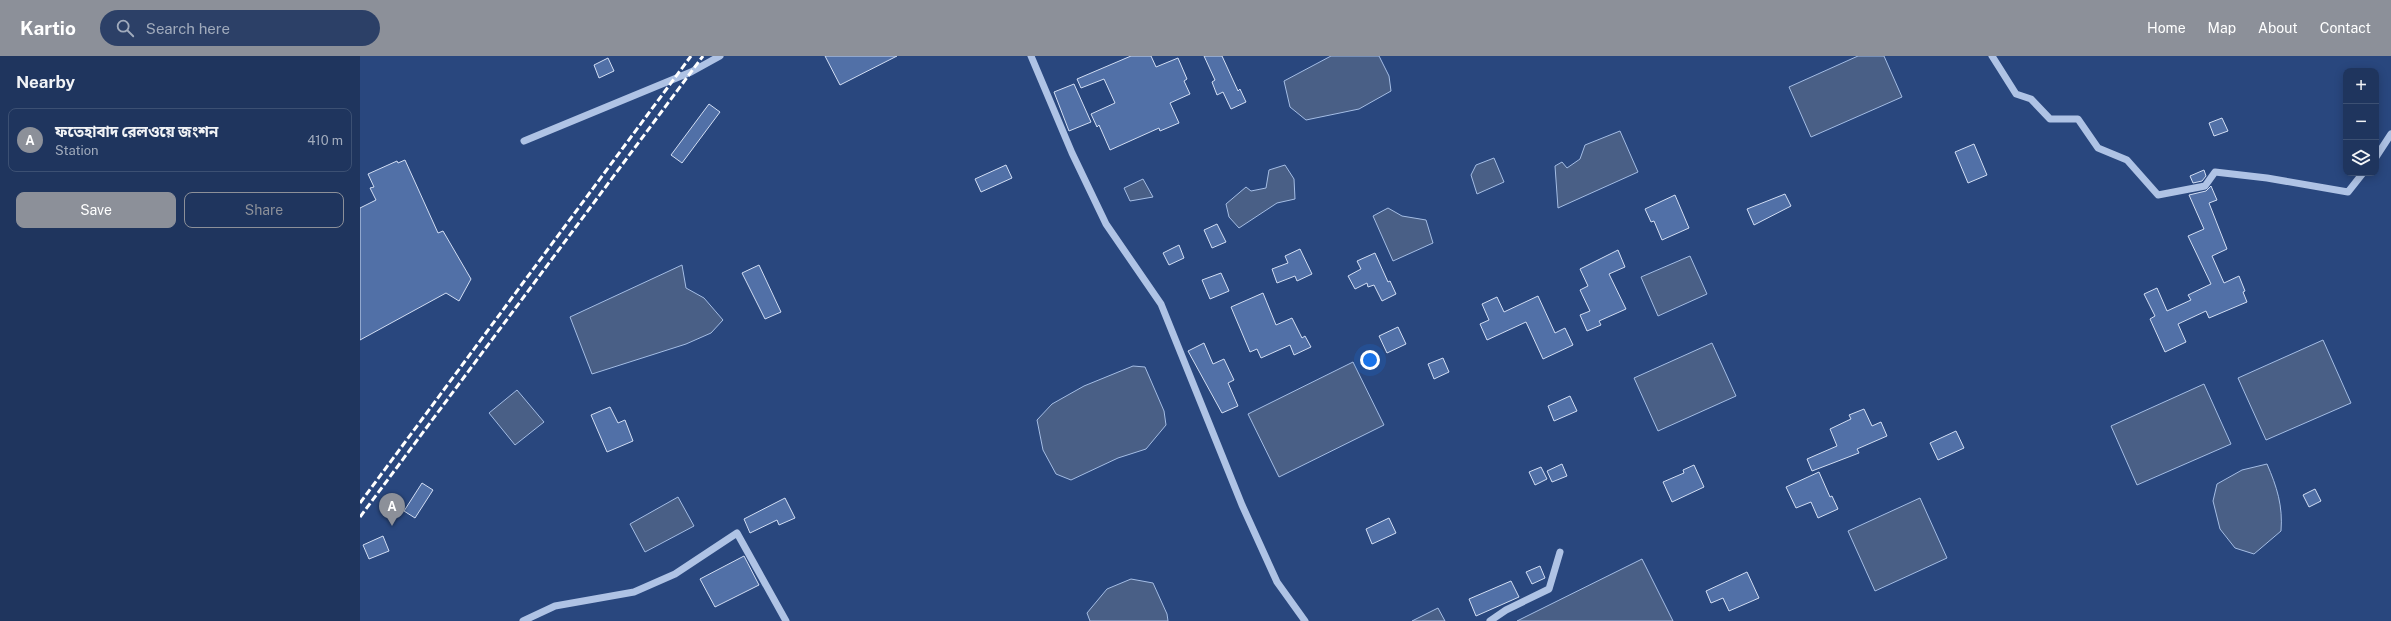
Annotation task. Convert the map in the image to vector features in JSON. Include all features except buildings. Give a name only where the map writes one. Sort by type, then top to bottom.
[{"type":"street","points":[[524,141],[691,72],[720,56]]},
{"type":"street","points":[[1031,56],[1072,153],[1106,224],[1161,304],[1242,505],[1277,582],[1305,621]]},
{"type":"street","points":[[1992,56],[2016,94],[2031,98],[2050,119],[2078,119],[2098,148],[2127,160],[2158,195],[2205,186],[2215,172],[2266,178],[2348,192],[2361,176]]},
{"type":"street","points":[[2379,152],[2391,134]]},
{"type":"street","points":[[524,621],[555,606],[634,592],[675,574],[737,533],[786,621]]},
{"type":"street","points":[[1490,621],[1506,610],[1549,589],[1560,552]]},
{"type":"water","points":[[1331,56],[1379,56],[1389,76],[1391,91],[1359,109],[1306,120],[1290,107],[1284,81]]},
{"type":"water","points":[[1858,56],[1884,56],[1902,97],[1811,137],[1789,87]]},
{"type":"water","points":[[1620,131],[1638,172],[1558,208],[1555,166],[1562,162],[1567,168],[1580,159],[1585,145]]},
{"type":"water","points":[[1494,158],[1504,182],[1477,194],[1471,175],[1476,165]]},
{"type":"water","points":[[1285,165],[1294,179],[1295,199],[1277,203],[1239,228],[1229,217],[1226,204],[1246,187],[1251,191],[1266,188],[1269,170]]},
{"type":"water","points":[[1143,179],[1153,197],[1130,201],[1124,188]]},
{"type":"water","points":[[1388,208],[1402,216],[1426,220],[1433,243],[1393,261],[1373,216]]},
{"type":"water","points":[[1690,256],[1707,294],[1658,316],[1641,277]]},
{"type":"water","points":[[682,265],[686,288],[704,298],[723,320],[711,333],[686,344],[592,374],[570,317]]},
{"type":"water","points":[[2323,340],[2351,403],[2266,440],[2238,378]]},
{"type":"water","points":[[1712,343],[1736,396],[1658,431],[1634,378]]},
{"type":"water","points":[[1353,362],[1384,425],[1279,477],[1248,414]]},
{"type":"water","points":[[1133,366],[1145,367],[1164,411],[1166,425],[1146,449],[1118,458],[1071,480],[1056,474],[1043,450],[1037,420],[1052,404],[1084,386]]},
{"type":"water","points":[[2204,384],[2231,444],[2137,485],[2111,426]]},
{"type":"water","points":[[517,390],[544,422],[515,445],[489,413]]},
{"type":"water","points":[[2267,464],[2274,481],[2280,505],[2281,531],[2254,554],[2235,548],[2220,529],[2213,501],[2217,484],[2242,470]]},
{"type":"water","points":[[678,497],[694,526],[645,552],[630,524]]},
{"type":"water","points":[[1920,498],[1947,558],[1875,591],[1848,531]]},
{"type":"water","points":[[1642,559],[1673,621],[1517,621]]},
{"type":"water","points":[[1131,579],[1153,583],[1167,614],[1168,621],[1090,621],[1087,613],[1107,589]]},
{"type":"water","points":[[1438,608],[1445,621],[1412,621]]},
{"type":"railway","points":[[360,503],[691,56]]},
{"type":"railway","points":[[360,517],[703,56]]},
{"type":"place","name":"ফতেহাবাদ রেলওয়ে জংশন","points":[[392,526]]}]
